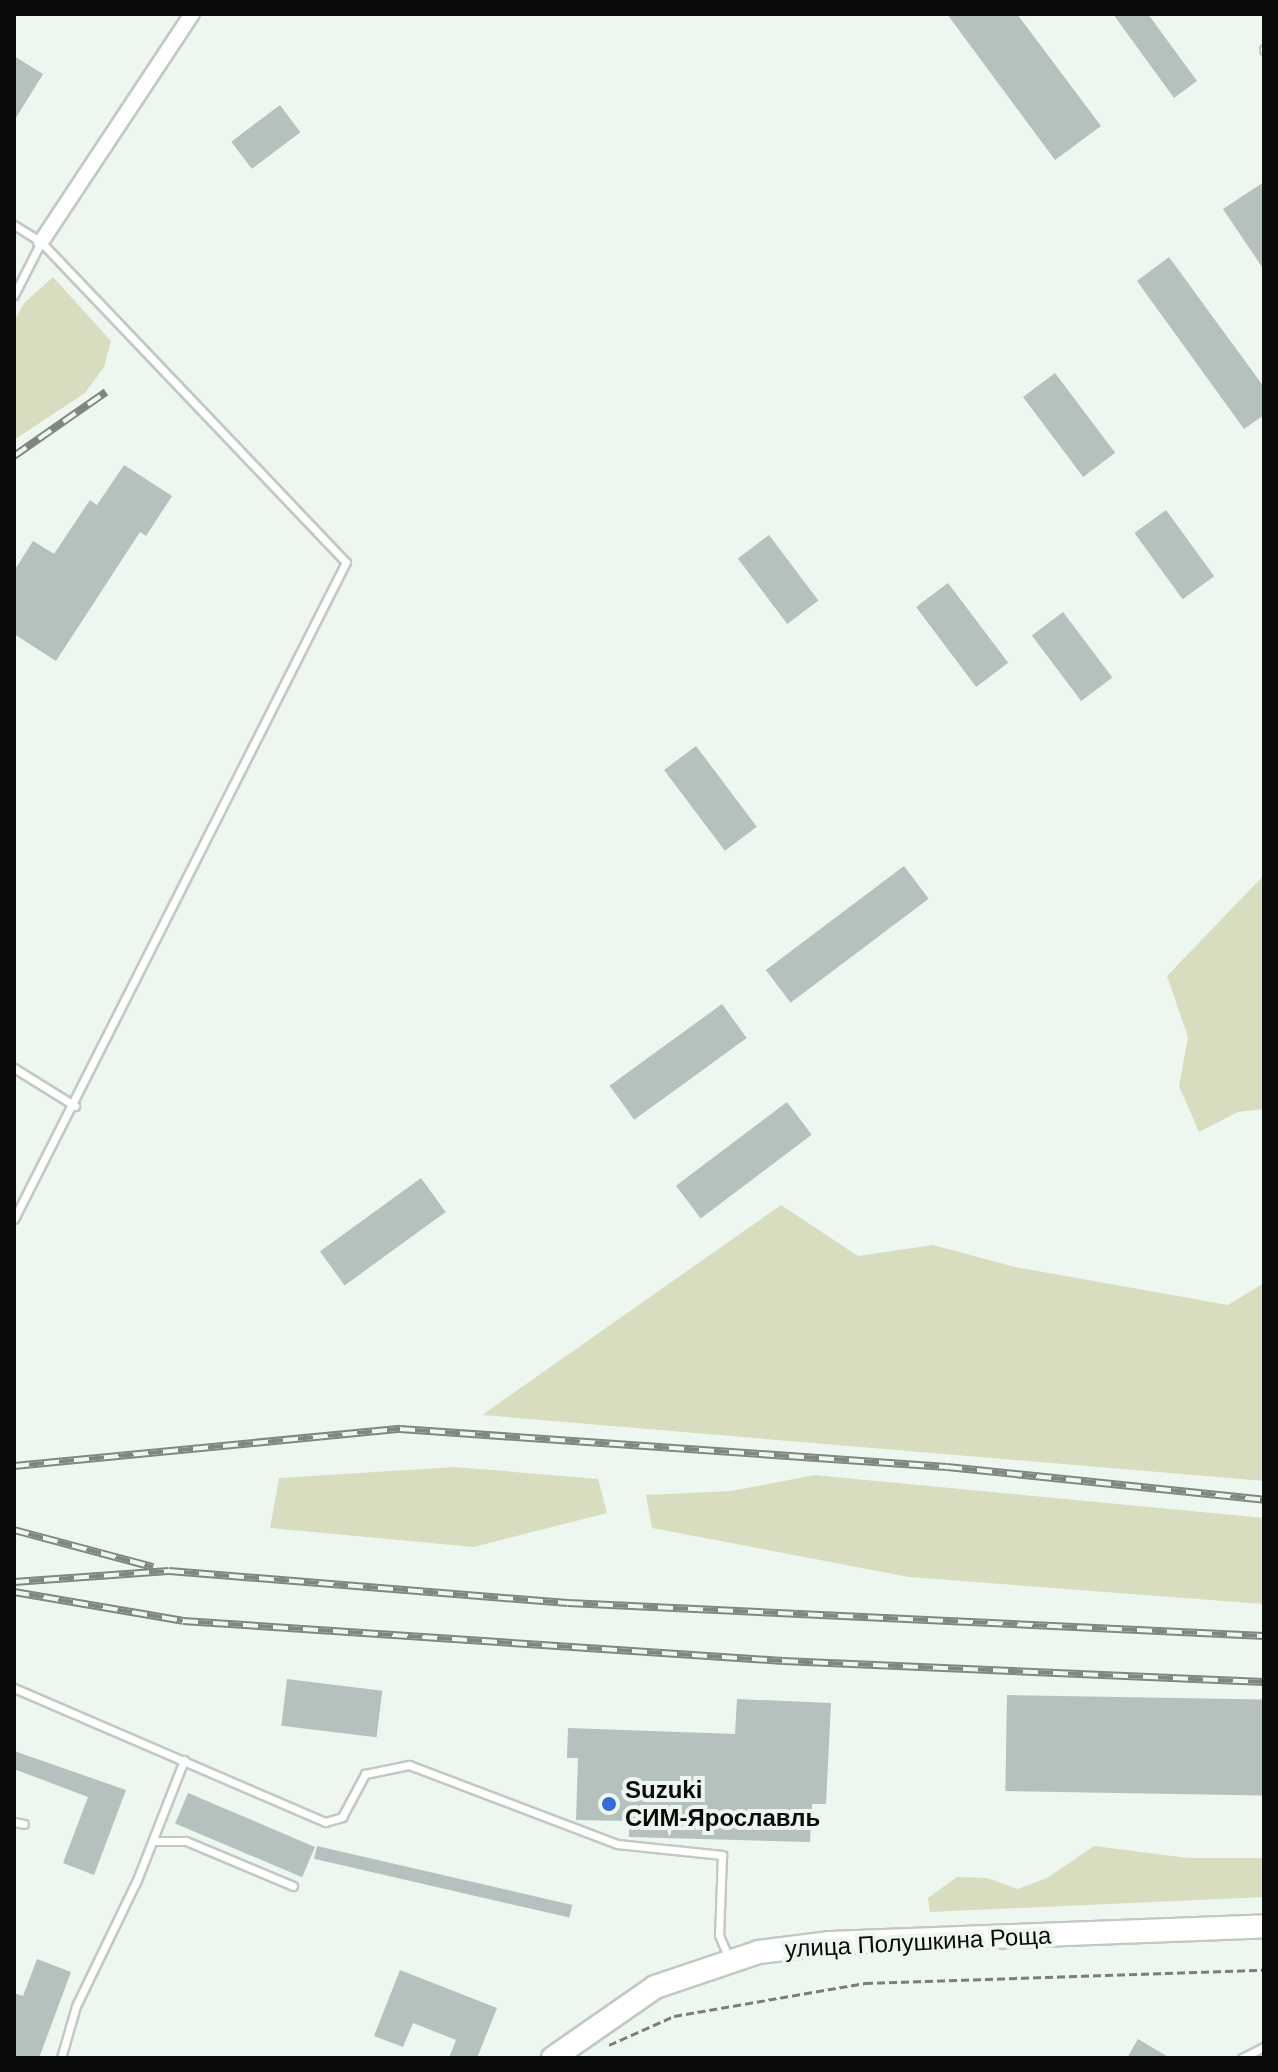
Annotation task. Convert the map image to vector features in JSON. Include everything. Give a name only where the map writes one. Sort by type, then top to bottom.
[{"type":"main road","name":"улица Полушкина Роща","points":[[553,2058],[655,1987],[729,1958],[830,1943],[1264,1926]]},
{"type":"street","points":[[41,242],[192,14]]},
{"type":"lane","points":[[14,225],[41,242],[346,562],[75,1106],[14,1219]]},
{"type":"lane","points":[[14,295],[41,242]]},
{"type":"lane","points":[[14,1068],[75,1106]]},
{"type":"lane","points":[[14,1688],[325,1822],[342,1817],[365,1774],[409,1765],[617,1844],[722,1855],[719,1935],[729,1958]]},
{"type":"lane","points":[[61,2058],[76,2006],[153,1841],[184,1760]]},
{"type":"lane","points":[[14,1822],[24,1824]]},
{"type":"lane","points":[[153,1841],[186,1841],[293,1886]]},
{"type":"lane","points":[[1242,2058],[1264,2047]]},
{"type":"path","points":[[602,2050],[628,2033],[674,2016],[865,1983],[1264,1970]]},
{"type":"green space","points":[[53,277],[111,341],[104,367],[85,393],[14,440],[14,321],[24,303]]},
{"type":"green space","points":[[1264,875],[1264,1109],[1238,1112],[1199,1132],[1179,1086],[1188,1037],[1167,976]]},
{"type":"green space","points":[[781,1205],[858,1256],[933,1245],[1015,1267],[1228,1305],[1264,1283],[1264,1481],[482,1415]]},
{"type":"green space","points":[[455,1467],[598,1479],[607,1513],[474,1547],[270,1528],[279,1478]]},
{"type":"green space","points":[[814,1475],[1264,1518],[1264,1604],[909,1577],[652,1528],[646,1495],[732,1491]]},
{"type":"green space","points":[[1094,1846],[1188,1858],[1264,1858],[1264,1897],[930,1912],[928,1898],[957,1877],[987,1878],[1018,1889],[1047,1878]]},
{"type":"building","points":[[947,14],[1017,14],[1101,126],[1055,160]]},
{"type":"building","points":[[1113,14],[1148,14],[1197,81],[1174,98]]},
{"type":"building","points":[[14,56],[43,74],[14,121]]},
{"type":"building","points":[[280,105],[300,132],[252,169],[231,142]]},
{"type":"building","points":[[1264,182],[1264,270],[1223,209]]},
{"type":"building","points":[[1169,257],[1264,387],[1264,415],[1244,429],[1137,281]]},
{"type":"building","points":[[1055,373],[1115,453],[1083,477],[1023,397]]},
{"type":"building","points":[[124,465],[172,496],[146,536],[140,532],[56,661],[14,634],[14,571],[33,541],[54,554],[90,500],[97,505]]},
{"type":"building","points":[[1166,510],[1214,576],[1183,599],[1134,533]]},
{"type":"building","points":[[769,535],[818,600],[787,624],[738,558]]},
{"type":"building","points":[[948,583],[1008,663],[976,687],[916,607]]},
{"type":"building","points":[[1063,612],[1112,677],[1081,701],[1032,635]]},
{"type":"building","points":[[696,746],[757,827],[725,851],[664,770]]},
{"type":"building","points":[[904,866],[929,899],[791,1003],[766,970]]},
{"type":"building","points":[[722,1004],[747,1038],[634,1120],[610,1086]]},
{"type":"building","points":[[787,1102],[812,1135],[701,1218],[676,1186]]},
{"type":"building","points":[[421,1178],[446,1212],[345,1285],[320,1251]]},
{"type":"building","points":[[287,1679],[382,1691],[377,1737],[281,1726]]},
{"type":"building","points":[[1007,1695],[1264,1699],[1262,1795],[1005,1791]]},
{"type":"building","points":[[737,1699],[831,1703],[826,1804],[812,1804],[810,1842],[629,1837],[629,1821],[576,1820],[578,1758],[567,1758],[568,1728],[735,1734]]},
{"type":"building","points":[[14,1751],[126,1790],[94,1875],[63,1863],[88,1797],[14,1769]]},
{"type":"building","points":[[188,1793],[315,1847],[302,1877],[175,1823]]},
{"type":"building","points":[[317,1846],[572,1905],[569,1918],[314,1859]]},
{"type":"building","points":[[37,1959],[71,1972],[39,2058],[14,2058],[14,1993],[23,1996]]},
{"type":"building","points":[[400,1970],[497,2008],[477,2058],[449,2058],[456,2040],[413,2023],[403,2047],[374,2036]]},
{"type":"building","points":[[1138,2039],[1170,2058],[1127,2058]]},
{"type":"railway","points":[[14,456],[106,392]]},
{"type":"railway","points":[[14,1466],[400,1429],[947,1467],[1264,1500]]},
{"type":"railway","points":[[14,1530],[153,1567]]},
{"type":"railway","points":[[14,1582],[169,1571],[568,1603],[1264,1636]]},
{"type":"railway","points":[[14,1592],[183,1621],[783,1661],[1264,1682]]},
{"type":"place","name":"Suzuki СИМ-Ярославль","points":[[609,1804]]}]
